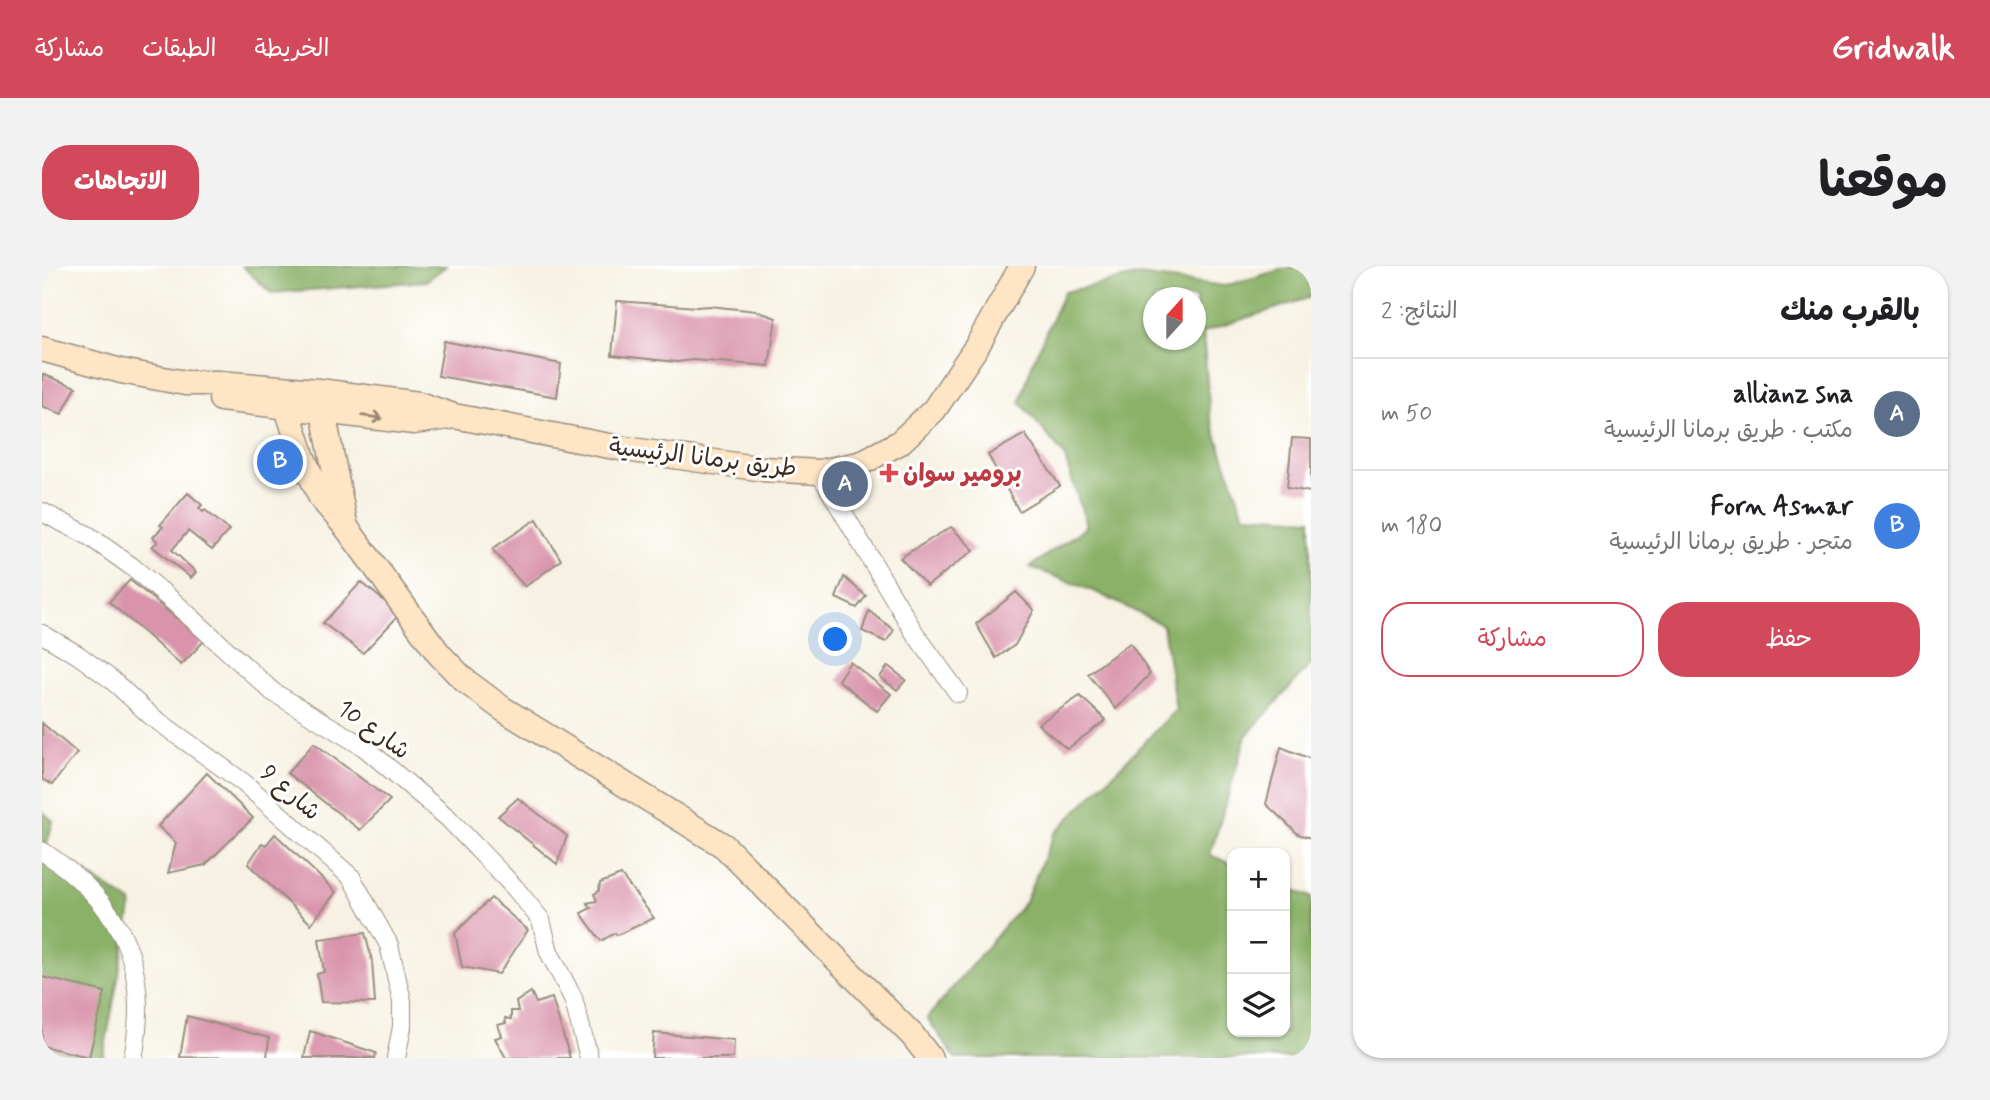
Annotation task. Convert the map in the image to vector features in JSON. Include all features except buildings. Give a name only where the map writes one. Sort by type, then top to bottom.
[{"type":"main road","name":"طريق برمانا الرئيسية","points":[[42,349],[121,371],[185,383],[226,401],[320,401],[414,422],[454,416],[699,461],[763,469],[819,472],[859,464],[899,443],[934,410],[964,366],[1022,266]]},
{"type":"main road","points":[[287,399],[303,458],[321,498],[346,527],[439,654],[464,680],[502,709],[724,846],[913,1036],[930,1058]]},
{"type":"main road","points":[[320,401],[346,527]]},
{"type":"street","points":[[819,472],[914,632],[958,693]]},
{"type":"street","name":"شارع 10","points":[[42,512],[89,536],[131,566],[273,692],[364,747],[448,818],[515,888],[541,920],[549,952],[573,998],[589,1058]]},
{"type":"street","name":"شارع 9","points":[[42,634],[78,655],[151,716],[244,783],[351,877],[388,945],[402,1001],[402,1027],[396,1058]]},
{"type":"street","points":[[42,851],[80,879],[98,897],[113,916],[125,939],[136,980],[139,1006],[133,1058]]},
{"type":"green space","points":[[242,266],[446,266],[426,281],[271,293]]},
{"type":"green space","points":[[1294,266],[1311,266],[1311,297],[1206,331],[1206,287],[1143,287],[1143,350],[1204,350],[1210,417],[1244,515],[1311,519],[1311,666],[1246,736],[1210,855],[1227,862],[1227,1037],[1290,1037],[1290,888],[1311,897],[1311,1058],[955,1058],[927,1018],[1025,902],[1054,834],[1176,710],[1163,625],[1094,591],[1030,567],[1087,526],[1064,455],[1020,402],[1033,361],[1064,292],[1140,275],[1225,286]]},
{"type":"green space","points":[[42,811],[53,821],[46,848],[132,903],[103,1058],[42,1058]]},
{"type":"place","name":"Forn Asmar","points":[[280,462]]},
{"type":"place","name":"برومير سوان","points":[[889,473]]},
{"type":"place","name":"allianz sna","points":[[845,484]]}]
